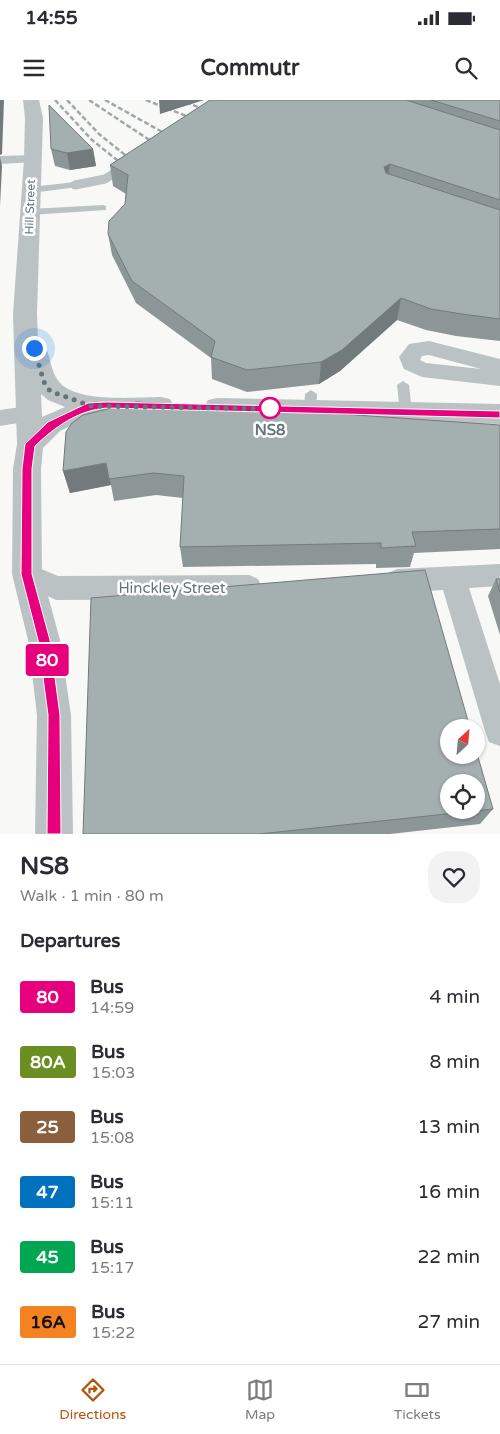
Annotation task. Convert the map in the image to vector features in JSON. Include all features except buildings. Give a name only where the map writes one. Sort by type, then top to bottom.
[{"type":"street","name":"Hill Street","points":[[31,100],[34,118],[33,159],[25,314],[30,444],[27,469],[27,574],[44,640],[54,715],[54,834]]},
{"type":"street","points":[[0,160],[33,159]]},
{"type":"street","name":"Hill Street","points":[[25,314],[44,382],[50,391],[91,406]]},
{"type":"street","points":[[500,366],[429,348],[416,349],[409,357],[412,364],[422,370],[500,378]]},
{"type":"street","points":[[30,444],[51,424],[91,406],[185,406],[310,402],[406,412],[500,414]]},
{"type":"street","points":[[0,418],[28,414]]},
{"type":"street","name":"Hinckley Street","points":[[27,574],[56,588],[270,586]]},
{"type":"street","points":[[376,582],[453,579],[500,574]]},
{"type":"street","points":[[453,579],[500,731]]},
{"type":"lane","points":[[31,190],[75,185],[108,177],[133,161]]},
{"type":"lane","points":[[30,212],[103,208]]},
{"type":"lane","points":[[403,385],[406,412]]},
{"type":"railway","points":[[55,100],[92,140],[127,168]]},
{"type":"railway","points":[[67,100],[99,134],[135,163]]},
{"type":"railway","points":[[89,100],[160,147]]},
{"type":"railway","points":[[105,100],[173,138]]},
{"type":"railway","points":[[146,100],[199,121]]},
{"type":"railway","points":[[179,100],[212,112]]},
{"type":"bus line","name":"80","points":[[54,834],[54,715],[44,640],[27,574],[27,469],[30,444],[51,424],[91,406],[107,405],[500,414]]},
{"type":"place","name":"NS8","points":[[270,408]]},
{"type":"route","points":[[34,348],[44,382],[50,391],[91,406],[276,409],[270,408]]}]
